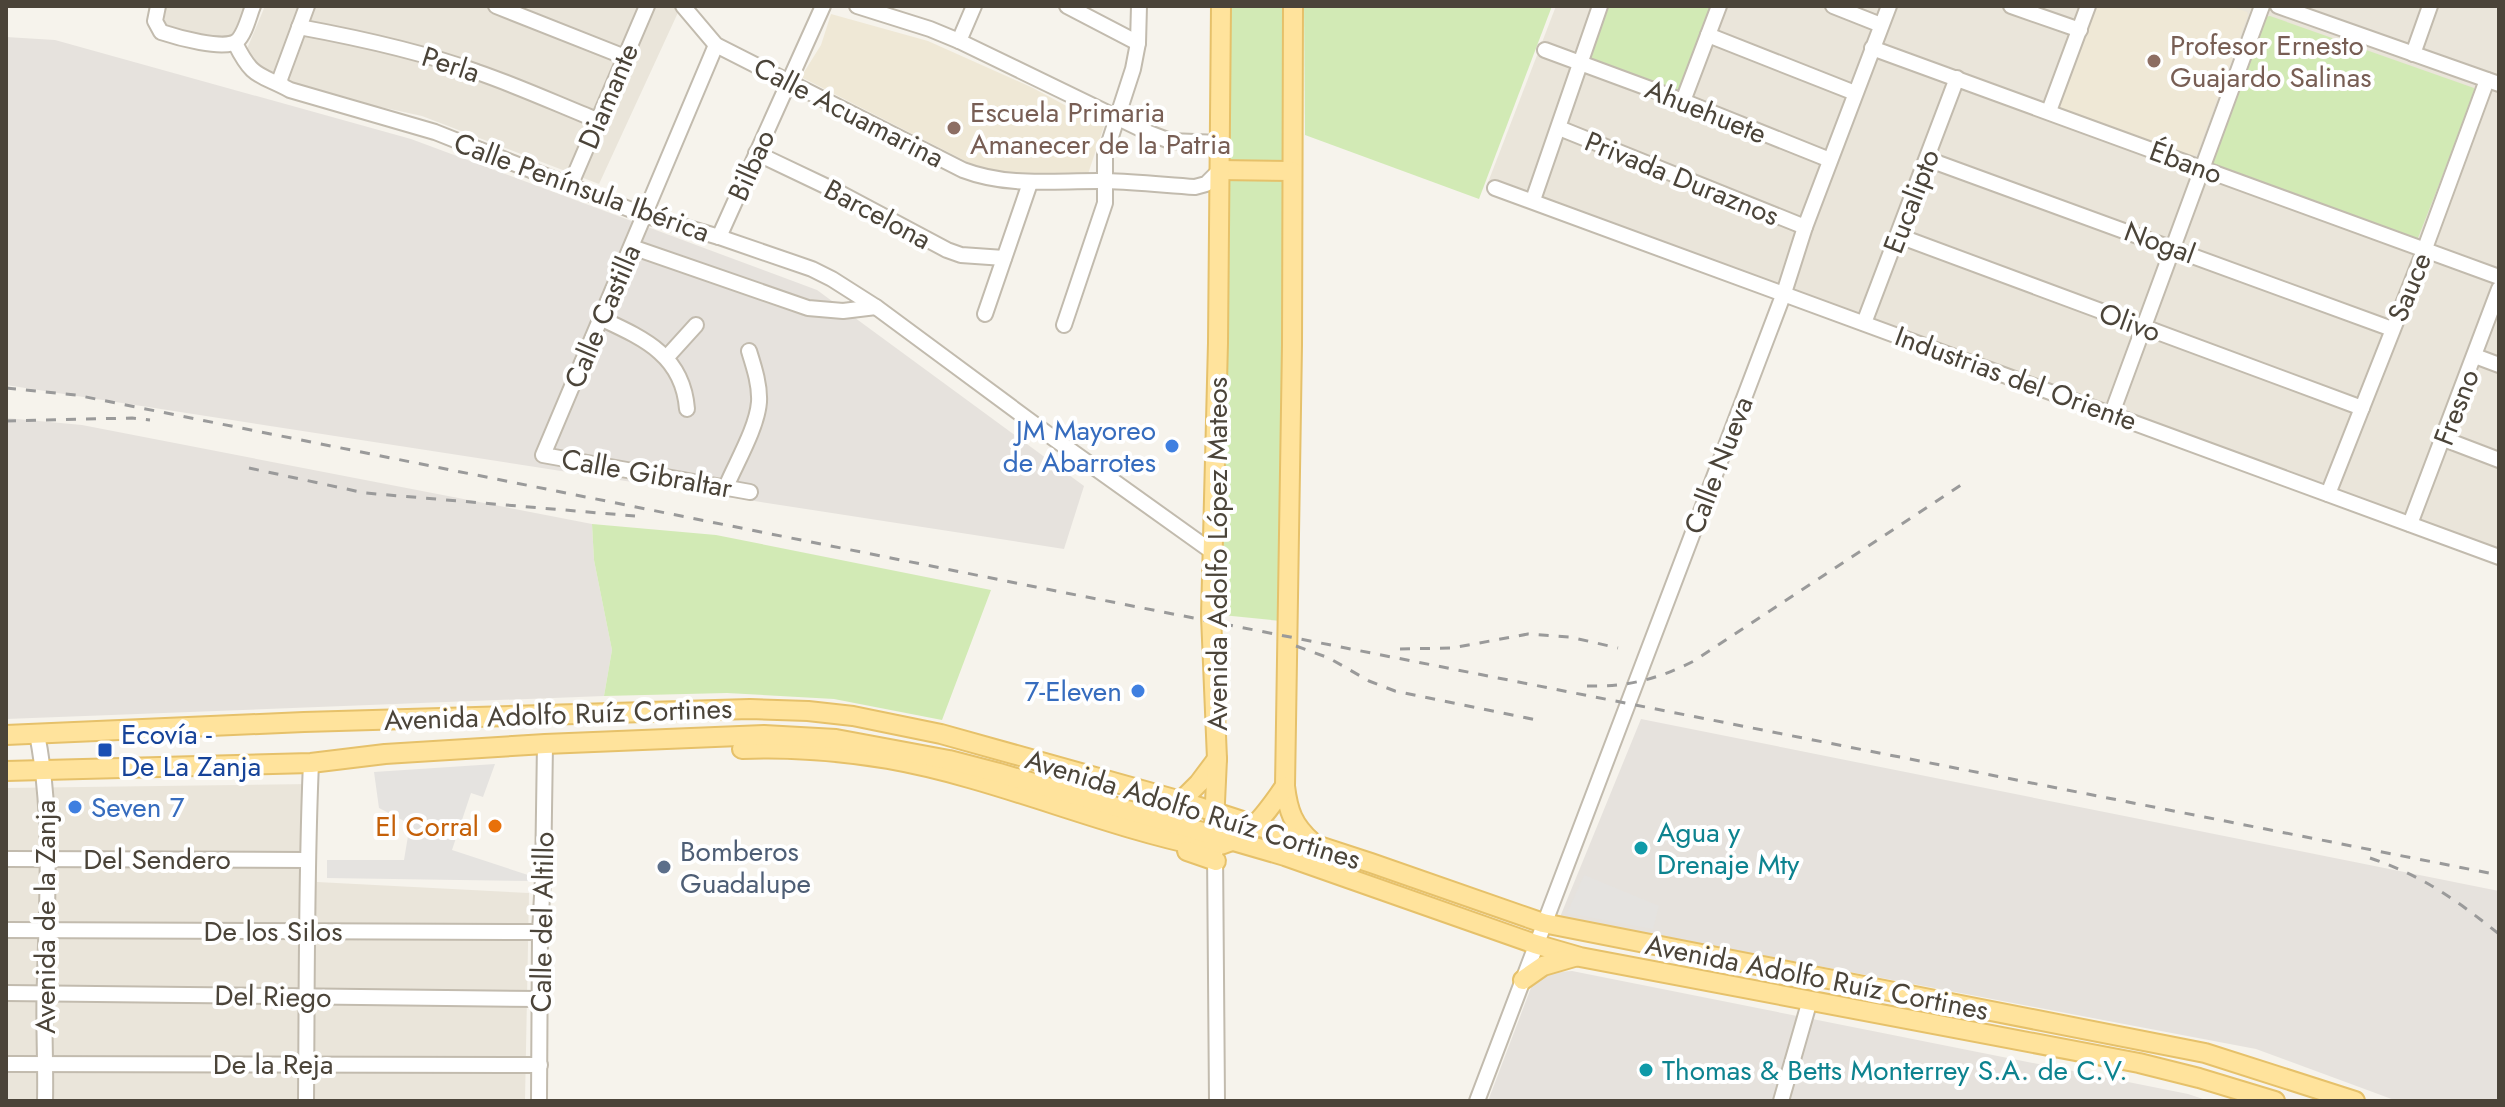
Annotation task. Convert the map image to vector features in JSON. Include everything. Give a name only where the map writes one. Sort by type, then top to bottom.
[{"type":"main road","name":"Avenida Adolfo López Mateos","points":[[1219,846],[1214,812],[1217,759],[1211,616],[1221,6]]},
{"type":"main road","points":[[1293,6],[1285,786],[1292,820],[1316,845]]},
{"type":"main road","points":[[1220,170],[1292,171]]},
{"type":"main road","name":"Avenida Adolfo Ruíz Cortines","points":[[6,735],[304,722],[750,709],[853,716],[941,734],[1181,801],[1543,923],[2205,1053],[2355,1101]]},
{"type":"main road","name":"Avenida Adolfo Ruíz Cortines","points":[[6,771],[311,763],[385,754],[764,735],[836,739],[949,760],[1219,846],[1371,885],[1580,957],[2139,1063],[2275,1101]]},
{"type":"main road","name":"Avenida Adolfo Ruíz Cortines","points":[[548,744],[584,753],[764,748],[888,759],[1194,845],[1219,846]]},
{"type":"main road","points":[[1181,801],[1217,759]]},
{"type":"main road","points":[[1219,846],[1256,826],[1285,786]]},
{"type":"main road","points":[[1523,980],[1555,961],[1580,957]]},
{"type":"street","points":[[158,6],[155,21],[161,32],[223,46],[237,40],[253,6]]},
{"type":"street","points":[[281,84],[280,79],[307,6]]},
{"type":"street","points":[[496,6],[625,57]]},
{"type":"street","name":"Diamante","points":[[570,186],[647,6]]},
{"type":"street","name":"Calle Acuamarina","points":[[683,6],[697,12],[716,45],[963,170],[996,180],[1030,183],[1106,181],[1195,187],[1206,184],[1220,170]]},
{"type":"street","name":"Bilbao","points":[[719,237],[823,6]]},
{"type":"street","points":[[857,6],[917,24],[959,41],[1170,141],[1220,143]]},
{"type":"street","points":[[959,41],[974,6]]},
{"type":"street","points":[[1067,6],[1138,43]]},
{"type":"street","points":[[1064,325],[1102,216],[1106,193],[1105,155],[1133,69],[1138,43],[1139,6]]},
{"type":"street","points":[[1533,200],[1600,6]]},
{"type":"street","points":[[1683,101],[1719,6]]},
{"type":"street","points":[[1833,6],[1881,25]]},
{"type":"street","name":"Calle Nueva","points":[[1477,1101],[1630,703],[1889,6]]},
{"type":"street","points":[[2011,6],[2080,30]]},
{"type":"street","points":[[2049,111],[2088,6]]},
{"type":"street","points":[[2112,413],[2262,6]]},
{"type":"street","points":[[2278,6],[2493,82]]},
{"type":"street","points":[[2413,54],[2430,6]]},
{"type":"street","name":"Perla","points":[[299,27],[433,57],[597,120]]},
{"type":"street","points":[[1708,35],[1855,93]]},
{"type":"street","name":"Calle Península Ibérica","points":[[237,40],[245,63],[255,74],[290,90],[435,132],[644,215],[812,269],[876,307],[1214,553]]},
{"type":"street","name":"Calle Castilla","points":[[543,455],[716,45]]},
{"type":"street","name":"Ébano","points":[[1872,48],[2499,277]]},
{"type":"street","name":"Ahuehuete","points":[[1545,50],[1830,160]]},
{"type":"street","name":"Eucalipto","points":[[1864,323],[1957,78]]},
{"type":"street","name":"Sauce","points":[[2328,494],[2493,82]]},
{"type":"street","name":"Privada Duraznos","points":[[1559,128],[1805,227]]},
{"type":"street","name":"Barcelona","points":[[756,153],[947,250],[961,255],[1004,258]]},
{"type":"street","name":"Nogal","points":[[1927,159],[2392,329]]},
{"type":"street","points":[[985,314],[1030,183]]},
{"type":"street","name":"Industrias del Oriente","points":[[1495,188],[2499,557]]},
{"type":"street","name":"Olivo","points":[[1899,236],[2362,408]]},
{"type":"street","name":"Calle Península Ibérica","points":[[632,247],[808,308],[843,311],[876,307]]},
{"type":"street","name":"Fresno","points":[[2410,524],[2499,289]]},
{"type":"street","points":[[602,319],[636,335],[667,357],[683,385],[687,409]]},
{"type":"street","points":[[667,357],[696,325]]},
{"type":"street","points":[[726,487],[759,403],[749,351]]},
{"type":"street","points":[[2475,356],[2499,365]]},
{"type":"street","points":[[2444,439],[2499,460]]},
{"type":"street","name":"Calle Gibraltar","points":[[543,455],[750,492]]},
{"type":"street","name":"Avenida de la Zanja","points":[[37,734],[46,797],[48,859],[45,1101]]},
{"type":"street","name":"Calle del Altillo","points":[[539,1101],[540,932],[548,744]]},
{"type":"street","points":[[306,1101],[307,860],[311,763]]},
{"type":"street","name":"Avenida Adolfo López Mateos","points":[[1217,1101],[1219,846]]},
{"type":"street","name":"Del Sendero","points":[[6,859],[307,860]]},
{"type":"street","name":"De los Silos","points":[[6,930],[540,932]]},
{"type":"street","name":"Del Riego","points":[[6,993],[540,999]]},
{"type":"street","points":[[1781,1101],[1810,1000]]},
{"type":"street","name":"De la Reja","points":[[6,1064],[540,1065]]},
{"type":"shaded area","points":[[166,6],[245,6],[231,39],[164,28]]},
{"type":"shaded area","points":[[265,6],[681,6],[599,184],[422,116],[266,82],[244,56]]},
{"type":"shaded area","points":[[1556,6],[2499,6],[2499,561],[1487,185]]},
{"type":"shaded area","name":"Profesor Ernesto Guajardo Salinas","points":[[2097,6],[2230,6],[2247,12],[2197,154],[2190,157],[2061,110]]},
{"type":"shaded area","name":"Escuela Primaria Amanecer de la Patria","points":[[831,14],[928,41],[1031,87],[1104,126],[1088,174],[994,174],[801,77],[821,45]]},
{"type":"shaded area","points":[[6,37],[55,40],[411,139],[817,290],[1084,486],[1064,549],[6,385]]},
{"type":"shaded area","points":[[6,418],[82,425],[592,524],[594,560],[612,650],[604,696],[6,719]]},
{"type":"shaded area","points":[[1641,719],[2499,891],[2499,1101],[2397,1101],[2256,1049],[1560,917]]},
{"type":"shaded area","points":[[495,764],[483,797],[471,793],[452,850],[531,876],[531,881],[327,878],[327,860],[404,860],[410,824],[379,808],[374,772]]},
{"type":"shaded area","points":[[313,784],[317,882],[529,893],[525,1101],[6,1101],[6,788]]},
{"type":"shaded area","points":[[1584,875],[1659,906],[1653,929],[1567,913]]},
{"type":"shaded area","points":[[1572,971],[2188,1094],[2209,1101],[1488,1101],[1532,985],[1543,973]]},
{"type":"green space","points":[[1228,6],[1287,6],[1286,162],[1227,160]]},
{"type":"green space","points":[[1304,6],[1552,6],[1479,199],[1305,135]]},
{"type":"green space","points":[[1604,6],[1712,6],[1680,92],[1674,94],[1589,60],[1587,53]]},
{"type":"green space","points":[[2270,16],[2474,88],[2475,93],[2416,243],[2210,165],[2264,17]]},
{"type":"green space","points":[[1228,174],[1285,178],[1281,621],[1222,615]]},
{"type":"green space","points":[[592,524],[716,535],[991,590],[942,720],[834,699],[727,693],[604,696],[612,650],[594,560]]},
{"type":"railway","points":[[6,388],[76,395],[2499,875]]},
{"type":"railway","points":[[6,421],[150,420]]},
{"type":"railway","points":[[249,468],[365,493],[635,516]]},
{"type":"railway","points":[[1587,686],[1642,681],[1694,661],[1961,485]]},
{"type":"railway","points":[[1400,649],[1452,648],[1528,634],[1570,637],[1618,648]]},
{"type":"railway","points":[[1296,646],[1329,658],[1369,681],[1395,691],[1537,720]]},
{"type":"railway","points":[[2370,858],[2438,890],[2499,934]]},
{"type":"place","name":"Profesor Ernesto Guajardo Salinas","points":[[2154,61]]},
{"type":"place","name":"Escuela Primaria Amanecer de la Patria","points":[[954,128]]},
{"type":"place","name":"JM Mayoreo de Abarrotes","points":[[1172,446]]},
{"type":"place","name":"7-Eleven","points":[[1138,691]]},
{"type":"place","name":"Ecovía - De La Zanja","points":[[105,750]]},
{"type":"place","name":"Seven 7","points":[[75,807]]},
{"type":"place","name":"El Corral","points":[[495,826]]},
{"type":"place","name":"Agua y Drenaje Mty","points":[[1641,848]]},
{"type":"place","name":"Bomberos Guadalupe","points":[[664,867]]},
{"type":"place","name":"Thomas & Betts Monterrey S.A. de C.V.","points":[[1646,1070]]}]
